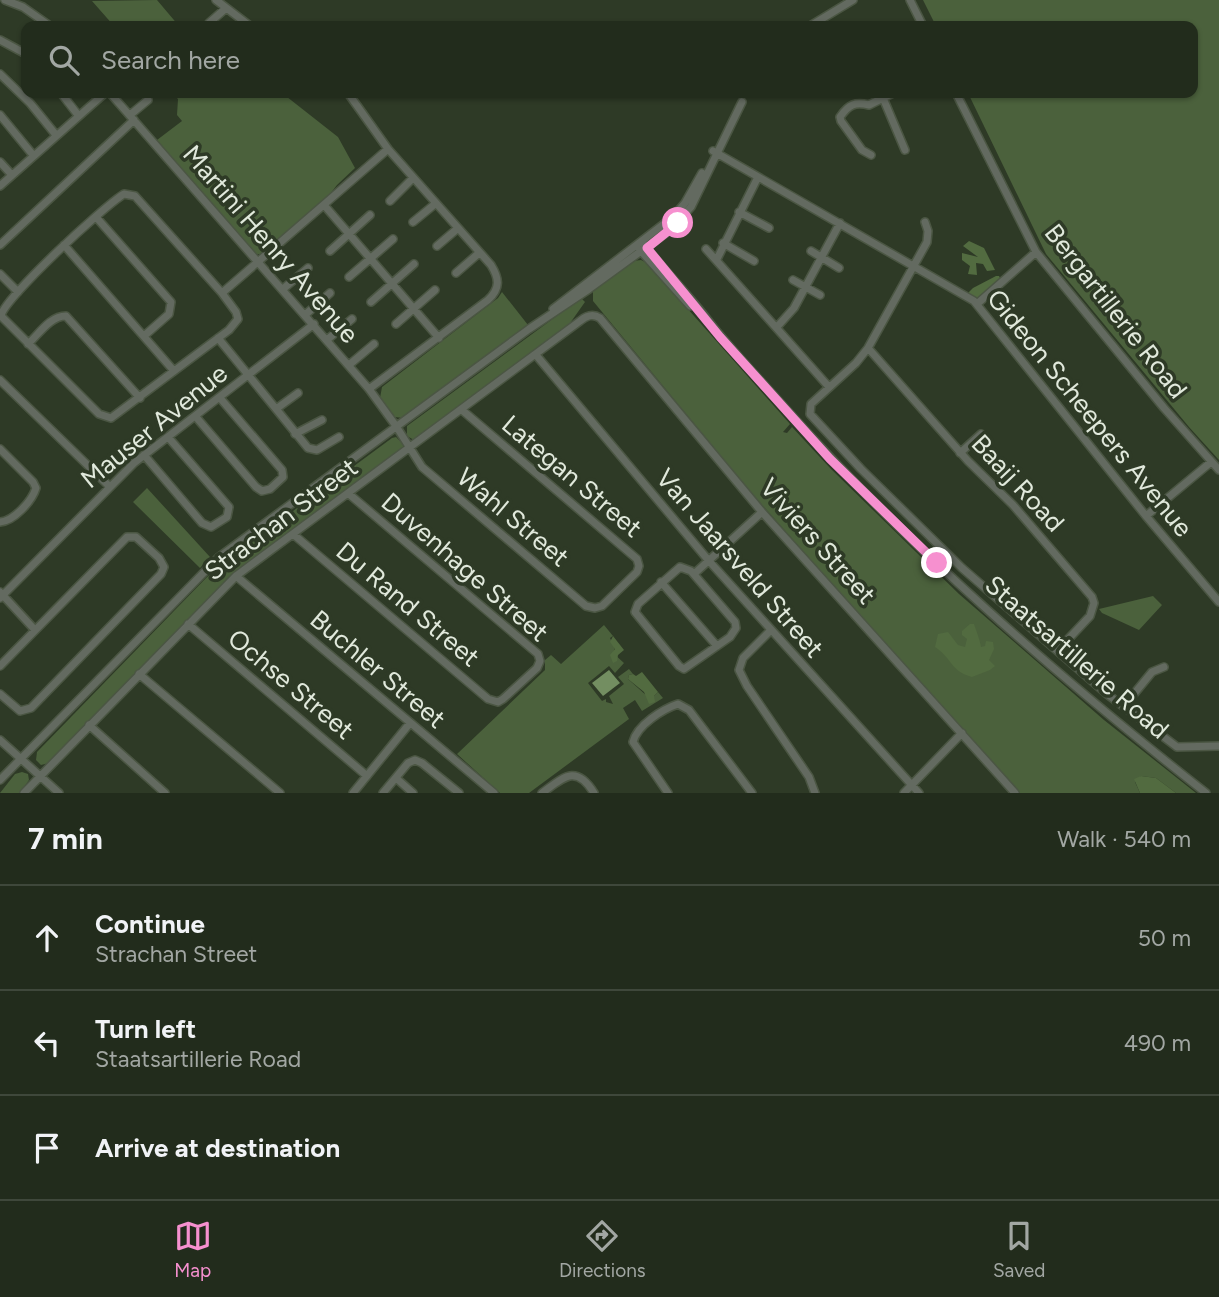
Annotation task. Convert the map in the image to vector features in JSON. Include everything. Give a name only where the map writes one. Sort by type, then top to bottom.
[{"type":"street","points":[[5,0],[42,21]]},
{"type":"street","points":[[818,21],[853,0]]},
{"type":"street","points":[[910,0],[920,21]]},
{"type":"street","points":[[209,21],[221,3],[244,21]]},
{"type":"street","points":[[0,40],[21,51]]},
{"type":"street","points":[[0,74],[21,94]]},
{"type":"street","points":[[25,98],[56,135]]},
{"type":"street","points":[[65,98],[78,115]]},
{"type":"street","points":[[0,186],[78,115],[101,98]]},
{"type":"street","name":"Martini Henry Avenue","points":[[113,98],[328,340],[397,426]]},
{"type":"street","points":[[352,98],[388,149],[497,276],[497,290],[492,296],[369,389]]},
{"type":"street","name":"Strachan Street","points":[[0,780],[208,566],[642,247],[670,230],[685,214],[744,98]]},
{"type":"street","points":[[871,155],[862,150],[840,117],[852,104],[869,105],[883,98],[905,150]]},
{"type":"street","name":"Bergartillerie Road","points":[[958,98],[1036,253],[1219,470]]},
{"type":"street","points":[[0,245],[148,100]]},
{"type":"street","points":[[0,115],[33,155]]},
{"type":"street","points":[[222,293],[388,149]]},
{"type":"street","name":"Gideon Scheepers Avenue","points":[[715,152],[977,304],[1146,516],[1219,602]]},
{"type":"street","points":[[0,162],[11,174]]},
{"type":"street","points":[[717,259],[758,177]]},
{"type":"street","points":[[390,201],[413,178]]},
{"type":"street","points":[[124,194],[135,196],[222,293],[238,319],[218,338],[118,415],[106,417],[99,414],[1,316],[1,311],[18,292],[96,217],[124,194]]},
{"type":"street","points":[[413,222],[435,204]]},
{"type":"street","points":[[324,205],[439,338]]},
{"type":"street","points":[[739,212],[769,228]]},
{"type":"street","points":[[330,251],[370,215]]},
{"type":"street","points":[[96,217],[171,302],[169,314],[144,336]]},
{"type":"street","points":[[925,222],[928,239],[868,348],[856,363],[811,404],[811,415],[861,469],[962,568],[1124,706],[1177,747],[1219,746]]},
{"type":"street","points":[[777,327],[790,314],[840,223]]},
{"type":"street","points":[[437,246],[457,229]]},
{"type":"street","points":[[349,277],[393,239]]},
{"type":"street","points":[[723,243],[754,261]]},
{"type":"street","points":[[64,246],[174,371]]},
{"type":"street","name":"Staatsartillerie Road","points":[[642,247],[830,459],[937,563],[1112,718],[1206,793]]},
{"type":"street","points":[[706,249],[829,387]]},
{"type":"street","points":[[811,251],[839,268]]},
{"type":"street","points":[[456,273],[479,253]]},
{"type":"street","points":[[977,304],[1036,253]]},
{"type":"street","points":[[371,302],[414,264]]},
{"type":"street","points":[[283,289],[308,268]]},
{"type":"street","points":[[0,274],[18,292]]},
{"type":"street","points":[[793,280],[820,295]]},
{"type":"street","points":[[396,324],[435,290]]},
{"type":"street","points":[[305,315],[330,293]]},
{"type":"street","name":"Strachan Street","points":[[24,793],[236,576],[587,316],[593,315]]},
{"type":"street","name":"Viviers Street","points":[[593,315],[600,318],[762,512],[1015,793]]},
{"type":"street","points":[[28,344],[52,320],[58,316],[66,316],[140,398]]},
{"type":"street","points":[[328,340],[352,319]]},
{"type":"street","name":"Mauser Avenue","points":[[1,595],[109,486],[313,324]]},
{"type":"street","points":[[218,338],[308,448],[314,451],[339,437]]},
{"type":"street","points":[[349,365],[374,344]]},
{"type":"street","name":"Baaij Road","points":[[868,348],[960,453],[1013,505],[1092,597],[1094,603],[1090,616],[1058,650]]},
{"type":"street","name":"Van Jaarsveld Street","points":[[536,355],[770,631],[919,793]]},
{"type":"street","points":[[0,380],[109,486]]},
{"type":"street","points":[[276,409],[298,393]]},
{"type":"street","points":[[196,417],[256,487],[265,491],[272,488],[283,477],[282,470],[220,398]]},
{"type":"street","name":"Lategan Street","points":[[462,410],[637,559],[637,572],[599,608]]},
{"type":"street","points":[[295,434],[322,420]]},
{"type":"street","name":"Wahl Street","points":[[397,426],[417,461],[429,474],[586,606],[599,608]]},
{"type":"street","points":[[960,453],[981,434]]},
{"type":"street","points":[[144,456],[205,525],[217,526],[227,517],[229,507],[169,437]]},
{"type":"street","points":[[0,449],[36,488],[13,517],[0,522]]},
{"type":"street","points":[[1146,516],[1211,462]]},
{"type":"street","name":"Duvenhage Street","points":[[349,494],[538,654],[540,661],[537,668],[498,702]]},
{"type":"street","points":[[694,574],[762,512]]},
{"type":"street","name":"Du Rand Street","points":[[293,534],[488,699],[498,702]]},
{"type":"street","points":[[0,667],[127,537],[136,537],[163,564],[161,574],[28,710],[16,709],[0,694]]},
{"type":"street","points":[[680,567],[694,574],[735,622],[735,632],[684,669],[678,666],[635,612],[638,604],[661,582],[680,567]]},
{"type":"street","name":"Buchler Street","points":[[236,576],[494,793]]},
{"type":"street","points":[[661,582],[717,646]]},
{"type":"street","points":[[1,595],[35,630]]},
{"type":"street","name":"Ochse Street","points":[[188,624],[367,776]]},
{"type":"street","points":[[770,631],[741,661],[740,674],[809,777],[815,793]]},
{"type":"street","points":[[1124,706],[1152,673],[1164,667]]},
{"type":"street","points":[[139,674],[280,793]]},
{"type":"street","points":[[668,793],[633,742],[641,727],[671,707],[682,705],[689,710],[752,793]]},
{"type":"street","points":[[353,793],[410,723]]},
{"type":"street","points":[[89,725],[165,793]]},
{"type":"street","points":[[904,793],[962,733]]},
{"type":"street","points":[[0,740],[59,793]]},
{"type":"street","points":[[383,793],[408,763],[418,760],[459,793]]},
{"type":"street","points":[[542,793],[563,778],[577,775],[585,780],[594,793]]},
{"type":"street","points":[[396,778],[413,793]]},
{"type":"shaded area","points":[[157,0],[175,21],[110,21],[92,1]]},
{"type":"shaded area","points":[[923,0],[1219,0],[1219,460],[1046,254],[970,98],[1198,98],[1198,21],[934,21]]},
{"type":"shaded area","points":[[288,98],[338,137],[355,168],[327,198],[263,254],[255,254],[157,140],[182,121],[177,115],[178,99]]},
{"type":"shaded area","points":[[969,241],[984,248],[995,270],[987,271],[983,264],[976,263],[977,275],[968,274],[970,266],[962,260],[962,253],[978,257],[963,246]]},
{"type":"shaded area","points":[[641,260],[647,263],[790,424],[783,432],[787,433],[792,427],[831,469],[959,594],[1104,720],[1196,793],[1176,793],[1156,778],[1141,776],[1135,782],[1140,793],[1018,793],[747,488],[593,301],[593,291],[633,261]]},
{"type":"shaded area","points":[[996,276],[1001,280],[978,298],[969,295],[973,288]]},
{"type":"shaded area","points":[[502,292],[528,325],[403,418],[395,417],[380,398],[382,387],[498,298]]},
{"type":"shaded area","points":[[581,298],[585,302],[568,326],[414,440],[407,436],[407,426]]},
{"type":"shaded area","points":[[396,437],[403,444],[403,449],[225,581],[49,763],[41,765],[36,760],[37,752],[206,578],[228,559]]},
{"type":"shaded area","points":[[147,488],[210,557],[200,568],[133,502]]},
{"type":"shaded area","points":[[1153,596],[1162,605],[1139,630],[1102,613],[1099,609]]},
{"type":"shaded area","points":[[974,624],[981,647],[985,646],[986,641],[993,642],[994,649],[989,660],[995,666],[972,677],[955,668],[935,647],[938,634],[948,632],[958,645],[965,647],[967,639],[962,635],[962,631]]},
{"type":"shaded area","points":[[604,625],[613,636],[610,638],[615,648],[613,653],[624,663],[615,673],[609,666],[588,683],[602,701],[606,699],[606,702],[613,704],[609,696],[624,684],[618,677],[629,669],[633,674],[629,675],[628,679],[647,696],[654,696],[658,692],[663,698],[642,711],[635,700],[623,708],[629,719],[529,793],[500,793],[457,754],[545,670],[545,660],[551,655],[561,664]]},
{"type":"shaded area","points":[[613,636],[624,650],[613,663],[610,655],[615,649],[610,642]]},
{"type":"shaded area","points":[[609,670],[620,683],[603,696],[592,683]]},
{"type":"shaded area","points":[[642,672],[658,692],[654,696],[655,702],[649,704],[644,692],[628,679],[629,675],[636,676]]},
{"type":"shaded area","points":[[15,774],[28,774],[29,780],[20,793],[0,793]]},
{"type":"shaded area","points":[[1141,776],[1156,778],[1176,793],[1140,793],[1134,779]]},
{"type":"route","points":[[678,223],[647,248],[720,337],[830,459],[937,563]]}]
